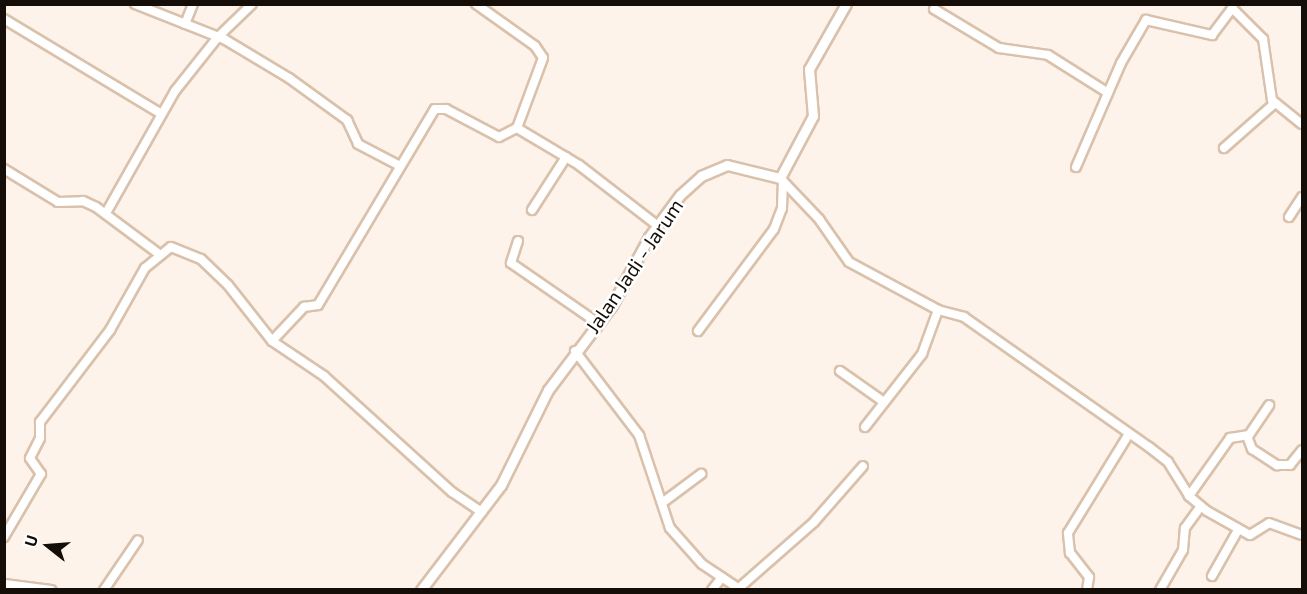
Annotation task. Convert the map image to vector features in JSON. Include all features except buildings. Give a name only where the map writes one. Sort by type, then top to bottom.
[{"type":"street","points":[[135,4],[218,36],[316,96],[347,120],[358,144],[400,166]]},
{"type":"street","points":[[185,24],[193,4]]},
{"type":"street","points":[[106,213],[160,113],[218,36],[252,4]]},
{"type":"street","points":[[272,341],[304,307],[318,305],[437,108],[499,137],[518,128],[543,58],[535,46],[476,4]]},
{"type":"street","points":[[698,331],[774,229],[782,208],[781,179],[813,116],[809,69],[846,4]]},
{"type":"street","points":[[1076,167],[1108,93],[1143,22],[1212,35],[1230,6],[1263,39],[1267,84],[1275,103],[1302,124]]},
{"type":"street","points":[[934,9],[999,48],[1048,55],[1108,93]]},
{"type":"street","points":[[4,19],[160,113]]},
{"type":"street","points":[[1224,148],[1275,103]]},
{"type":"street","points":[[518,128],[566,157],[657,225]]},
{"type":"street","points":[[532,210],[566,157]]},
{"type":"street","name":"Jalan Jadi - Jarum","points":[[421,590],[482,512],[509,471],[548,390],[598,323],[657,225],[680,195],[716,169],[735,165],[781,179]]},
{"type":"street","points":[[4,169],[58,202],[82,201],[106,213],[159,254]]},
{"type":"street","points":[[781,179],[849,262],[938,309],[960,314],[1168,462],[1189,496],[1201,506],[1238,530],[1253,535],[1269,523],[1302,535]]},
{"type":"street","points":[[1289,217],[1302,197]]},
{"type":"street","points":[[518,241],[511,262],[598,323]]},
{"type":"street","points":[[4,537],[41,474],[30,458],[40,438],[40,422],[101,343],[137,281],[159,254],[171,247],[201,259],[228,285],[272,341],[324,376],[457,496],[482,512]]},
{"type":"street","points":[[865,427],[922,354],[938,309]]},
{"type":"street","points":[[575,351],[639,435],[662,503],[684,548],[740,589],[814,522],[863,466]]},
{"type":"street","points":[[840,371],[884,402]]},
{"type":"street","points":[[1189,496],[1230,438],[1247,436],[1269,405]]},
{"type":"street","points":[[1087,590],[1089,577],[1070,553],[1068,533],[1129,434]]},
{"type":"street","points":[[1247,436],[1251,448],[1277,465],[1290,465],[1302,450]]},
{"type":"street","points":[[662,503],[701,474]]},
{"type":"street","points":[[1160,590],[1183,550],[1184,530],[1201,506]]},
{"type":"street","points":[[1212,576],[1238,530]]},
{"type":"street","points":[[104,590],[138,540]]},
{"type":"street","points":[[712,590],[722,577]]},
{"type":"street","points":[[4,584],[51,590]]}]
